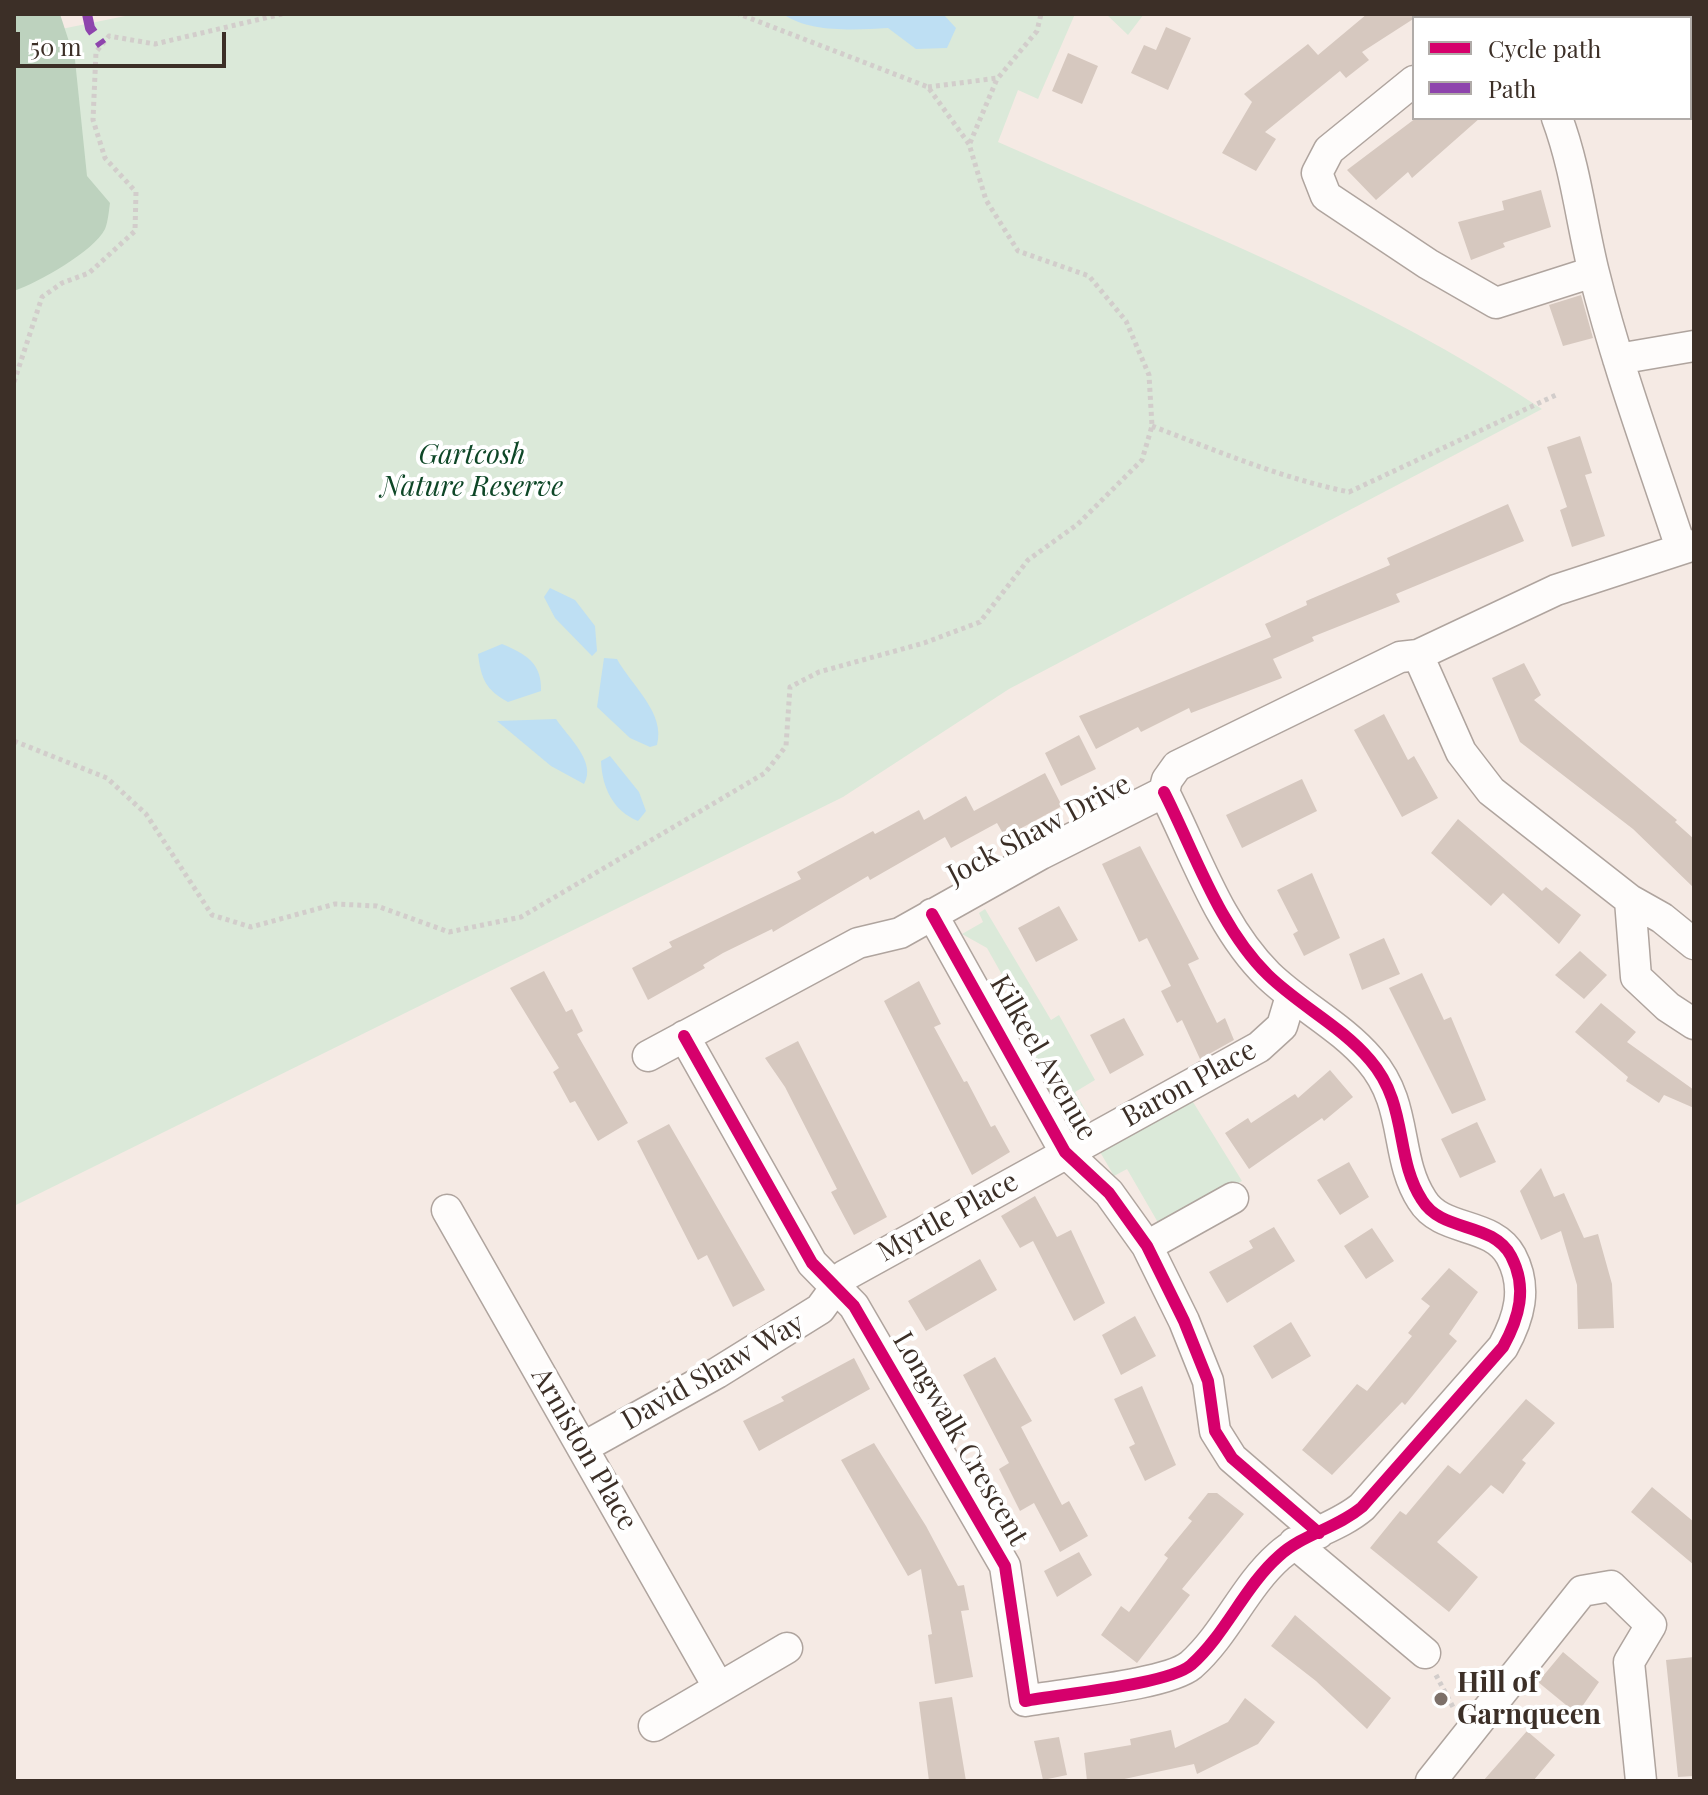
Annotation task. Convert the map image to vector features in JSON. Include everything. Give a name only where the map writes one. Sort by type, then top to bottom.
[{"type":"street","points":[[1412,83],[1329,150],[1317,173],[1326,196],[1428,264],[1496,303],[1593,272]]},
{"type":"street","points":[[1558,120],[1571,157],[1593,272],[1618,359],[1688,547]]},
{"type":"street","points":[[1618,359],[1694,346]]},
{"type":"street","name":"Jock Shaw Drive","points":[[648,1056],[858,943],[900,933],[1164,792],[1167,780],[1177,766],[1400,657],[1418,655],[1556,590],[1688,547]]},
{"type":"street","points":[[1418,655],[1461,752],[1491,791],[1630,900],[1694,944]]},
{"type":"street","name":"Longwalk Crescent","points":[[684,1036],[812,1263],[854,1306],[976,1509],[1005,1566],[1025,1701],[1174,1675],[1204,1651],[1277,1557],[1307,1538],[1344,1521],[1362,1507],[1503,1347],[1518,1320],[1521,1286],[1510,1255],[1488,1234],[1440,1219],[1422,1201],[1409,1169],[1395,1099],[1371,1060],[1291,996],[1239,942],[1164,792]]},
{"type":"street","points":[[1630,900],[1636,977],[1668,1007],[1694,1024]]},
{"type":"street","name":"Kilkeel Avenue","points":[[932,914],[1065,1152],[1109,1193],[1147,1246],[1184,1321],[1208,1381],[1215,1431],[1232,1458],[1307,1538]]},
{"type":"street","name":"Baron Place","points":[[1065,1152],[1259,1047],[1282,1026],[1291,996]]},
{"type":"street","name":"Myrtle Place","points":[[834,1288],[857,1269],[1065,1152]]},
{"type":"street","points":[[1147,1246],[1233,1198]]},
{"type":"street","name":"Arniston Place","points":[[447,1210],[719,1688]]},
{"type":"street","name":"David Shaw Way","points":[[584,1447],[717,1373],[820,1309],[834,1288]]},
{"type":"street","points":[[1307,1538],[1425,1653]]},
{"type":"street","points":[[1431,1781],[1582,1591],[1611,1586],[1651,1625],[1629,1662],[1641,1781]]},
{"type":"street","points":[[654,1726],[787,1648]]},
{"type":"path","points":[[14,382],[42,297],[62,283],[89,273],[135,231],[136,192],[105,158],[93,120],[96,52],[109,36],[155,44],[282,14]]},
{"type":"path","points":[[739,14],[928,87],[998,78]]},
{"type":"path","points":[[969,144],[998,78],[1037,31],[1041,14]]},
{"type":"path","points":[[14,741],[107,778],[146,814],[212,915],[251,927],[335,904],[377,906],[449,932],[521,917],[765,773],[786,746],[790,687],[819,672],[924,643],[980,622],[1028,560],[1078,524],[1122,484],[1142,460],[1152,426],[1149,375],[1126,321],[1089,276],[1018,251],[986,200],[969,144],[928,87]]},
{"type":"path","points":[[1152,426],[1248,463],[1349,492],[1556,395]]},
{"type":"path","points":[[1425,1653],[1467,1735]]},
{"type":"green space","points":[[14,14],[60,14],[75,60],[87,176],[110,203],[108,220],[99,238],[51,273],[14,291]]},
{"type":"green space","name":"Gartcosh Nature Reserve","points":[[135,14],[1075,14],[1038,99],[1018,90],[998,142],[1345,297],[1478,369],[1542,409],[1009,689],[843,797],[14,1206],[14,44],[37,34]]},
{"type":"green space","points":[[1106,14],[1144,14],[1128,35]]},
{"type":"green space","points":[[985,909],[1051,1020],[1059,1015],[1095,1080],[1075,1092],[1089,1117],[1084,1119],[1068,1090],[1053,1097],[1016,1031],[1019,1005],[987,948],[962,934],[983,922],[979,913]]},
{"type":"green space","points":[[1185,1089],[1242,1181],[1160,1226],[1127,1169],[1114,1176],[1096,1145]]},
{"type":"water","points":[[783,14],[943,14],[956,28],[947,48],[916,49],[888,28],[820,27]]},
{"type":"water","points":[[550,588],[575,600],[595,626],[597,651],[592,656],[555,618],[544,597]]},
{"type":"water","points":[[502,644],[531,661],[539,673],[541,691],[508,702],[494,693],[483,677],[478,654]]},
{"type":"water","points":[[604,658],[617,659],[646,700],[657,722],[657,745],[650,747],[630,738],[597,707]]},
{"type":"water","points":[[556,719],[584,759],[587,776],[584,784],[551,766],[497,721]]},
{"type":"water","points":[[610,756],[639,792],[646,811],[638,821],[622,811],[610,797],[601,761]]},
{"type":"building","points":[[1367,14],[1421,14],[1412,16],[1412,20],[1362,52],[1369,60],[1346,78],[1340,71],[1265,132],[1276,139],[1256,171],[1222,153],[1252,102],[1244,94],[1308,44],[1318,55]]},
{"type":"building","points":[[1166,27],[1191,38],[1168,90],[1131,73],[1144,45],[1156,50]]},
{"type":"building","points":[[1068,53],[1098,66],[1082,104],[1052,91]]},
{"type":"building","points":[[1413,120],[1478,120],[1412,178],[1408,172],[1376,200],[1347,170]]},
{"type":"building","points":[[1541,190],[1551,227],[1503,243],[1505,247],[1471,260],[1458,222],[1504,210],[1502,201]]},
{"type":"building","points":[[1581,295],[1593,338],[1563,346],[1549,305]]},
{"type":"building","points":[[1580,436],[1592,473],[1585,475],[1605,536],[1572,547],[1560,510],[1567,507],[1547,447]]},
{"type":"building","points":[[1508,504],[1524,541],[1396,594],[1400,602],[1312,637],[1314,641],[1273,659],[1282,678],[1191,713],[1189,708],[1141,732],[1138,727],[1096,749],[1079,716],[1271,637],[1265,624],[1307,605],[1306,601],[1390,565],[1387,558]]},
{"type":"building","points":[[1524,663],[1541,695],[1534,700],[1677,820],[1675,822],[1694,839],[1694,888],[1633,829],[1520,742],[1492,678]]},
{"type":"building","points":[[1384,714],[1408,760],[1414,756],[1438,798],[1402,817],[1354,730]]},
{"type":"building","points":[[1079,735],[1096,769],[1061,786],[1045,753]]},
{"type":"building","points":[[1045,773],[1062,806],[1005,837],[997,823],[951,848],[945,837],[870,880],[868,876],[773,932],[772,929],[723,953],[703,965],[705,968],[648,1000],[632,968],[672,947],[669,942],[801,879],[797,872],[919,810],[924,820],[966,796],[974,811]]},
{"type":"building","points":[[1302,779],[1317,811],[1242,848],[1226,815]]},
{"type":"building","points":[[1458,819],[1542,891],[1546,887],[1581,915],[1559,944],[1503,893],[1491,906],[1431,853]]},
{"type":"building","points":[[1140,846],[1199,959],[1188,964],[1217,1023],[1225,1018],[1234,1040],[1200,1059],[1182,1020],[1177,1023],[1161,991],[1171,986],[1147,938],[1139,942],[1102,864]]},
{"type":"building","points":[[1312,873],[1340,938],[1304,956],[1293,934],[1298,931],[1277,890]]},
{"type":"building","points":[[1059,906],[1078,940],[1036,962],[1018,928]]},
{"type":"building","points":[[1384,938],[1400,974],[1362,990],[1349,954]]},
{"type":"building","points":[[1580,951],[1607,975],[1584,999],[1555,975]]},
{"type":"building","points":[[544,971],[566,1012],[572,1009],[583,1031],[577,1034],[628,1123],[598,1141],[575,1101],[570,1103],[553,1072],[559,1068],[510,988]]},
{"type":"building","points":[[1422,973],[1444,1020],[1451,1017],[1486,1100],[1452,1114],[1389,988]]},
{"type":"building","points":[[919,981],[941,1024],[934,1027],[991,1127],[995,1125],[1010,1152],[972,1175],[884,1001]]},
{"type":"building","points":[[1601,1003],[1636,1032],[1627,1042],[1694,1090],[1694,1108],[1664,1095],[1659,1103],[1626,1081],[1628,1077],[1575,1032]]},
{"type":"building","points":[[1124,1018],[1144,1055],[1110,1074],[1090,1035]]},
{"type":"building","points":[[798,1041],[887,1217],[854,1235],[831,1192],[837,1189],[785,1087],[765,1058]]},
{"type":"building","points":[[1330,1070],[1353,1097],[1324,1121],[1322,1118],[1249,1169],[1225,1133],[1248,1118],[1251,1123],[1295,1094],[1298,1098]]},
{"type":"building","points":[[1477,1122],[1496,1162],[1460,1178],[1441,1139]]},
{"type":"building","points":[[669,1124],[765,1290],[733,1307],[707,1255],[698,1260],[637,1141]]},
{"type":"building","points":[[1349,1162],[1369,1197],[1340,1215],[1317,1180]]},
{"type":"building","points":[[1541,1168],[1554,1197],[1564,1193],[1584,1238],[1598,1234],[1612,1284],[1614,1328],[1578,1329],[1577,1285],[1561,1231],[1541,1240],[1520,1191]]},
{"type":"building","points":[[1035,1196],[1057,1237],[1071,1230],[1105,1303],[1074,1321],[1033,1241],[1020,1248],[1001,1216]]},
{"type":"building","points":[[1274,1227],[1295,1261],[1227,1303],[1209,1272],[1253,1248],[1249,1241]]},
{"type":"building","points":[[1372,1228],[1394,1261],[1366,1279],[1344,1246]]},
{"type":"building","points":[[980,1259],[997,1290],[926,1331],[908,1301]]},
{"type":"building","points":[[1449,1268],[1478,1292],[1449,1334],[1457,1341],[1405,1405],[1402,1402],[1332,1475],[1302,1450],[1357,1384],[1367,1391],[1412,1336],[1408,1333],[1430,1306],[1421,1299]]},
{"type":"building","points":[[1135,1316],[1156,1356],[1121,1375],[1102,1335]]},
{"type":"building","points":[[1291,1322],[1311,1356],[1272,1379],[1253,1346]]},
{"type":"building","points":[[995,1357],[1032,1421],[1021,1427],[1062,1505],[1069,1501],[1088,1536],[1060,1552],[1034,1503],[1020,1511],[999,1469],[1009,1463],[963,1375]]},
{"type":"building","points":[[854,1358],[870,1389],[759,1451],[743,1421],[784,1401],[781,1397]]},
{"type":"building","points":[[1142,1386],[1176,1465],[1145,1481],[1129,1447],[1135,1444],[1114,1399]]},
{"type":"building","points":[[1526,1399],[1555,1423],[1522,1460],[1526,1463],[1503,1494],[1491,1485],[1437,1542],[1478,1577],[1449,1612],[1370,1548],[1400,1511],[1406,1515],[1448,1465],[1460,1474]]},
{"type":"building","points":[[874,1443],[926,1526],[958,1586],[964,1585],[969,1610],[961,1611],[973,1677],[935,1684],[928,1635],[932,1634],[921,1569],[908,1576],[841,1460]]},
{"type":"building","points":[[1652,1487],[1694,1522],[1694,1565],[1631,1512]]},
{"type":"building","points":[[1208,1493],[1217,1493],[1244,1514],[1182,1589],[1190,1595],[1137,1663],[1101,1635],[1121,1606],[1129,1612],[1168,1558],[1164,1555],[1192,1521],[1188,1518]]},
{"type":"building","points":[[1079,1552],[1092,1575],[1057,1597],[1044,1571]]},
{"type":"building","points":[[1295,1615],[1391,1698],[1367,1729],[1316,1681],[1271,1646]]},
{"type":"building","points":[[1563,1652],[1599,1682],[1577,1714],[1538,1682]]},
{"type":"building","points":[[1694,1657],[1694,1776],[1678,1777],[1666,1660]]},
{"type":"building","points":[[952,1697],[966,1781],[929,1781],[919,1702]]},
{"type":"building","points":[[1245,1698],[1275,1722],[1258,1744],[1197,1774],[1194,1764],[1115,1781],[1087,1781],[1084,1753],[1131,1745],[1130,1739],[1171,1730],[1175,1748],[1228,1722]]},
{"type":"building","points":[[1527,1731],[1555,1755],[1533,1781],[1483,1781]]},
{"type":"building","points":[[1059,1737],[1067,1775],[1043,1780],[1034,1741]]},
{"type":"marked path","points":[[87,14],[90,28],[102,45]]},
{"type":"cycle path","points":[[684,1036],[812,1263],[854,1306],[1005,1566],[1025,1701],[1112,1688],[1178,1672],[1203,1653],[1255,1582],[1279,1556],[1362,1507],[1503,1347],[1517,1314],[1520,1291],[1516,1268],[1503,1245],[1492,1237],[1442,1218],[1422,1200],[1413,1183],[1391,1095],[1382,1077],[1359,1048],[1280,986],[1251,956],[1235,935],[1209,888],[1164,792]]},
{"type":"cycle path","points":[[932,914],[1065,1152],[1109,1193],[1147,1246],[1184,1321],[1208,1381],[1215,1431],[1232,1458],[1319,1533]]},
{"type":"place","name":"Hill of Garnqueen","points":[[1441,1699]]}]
